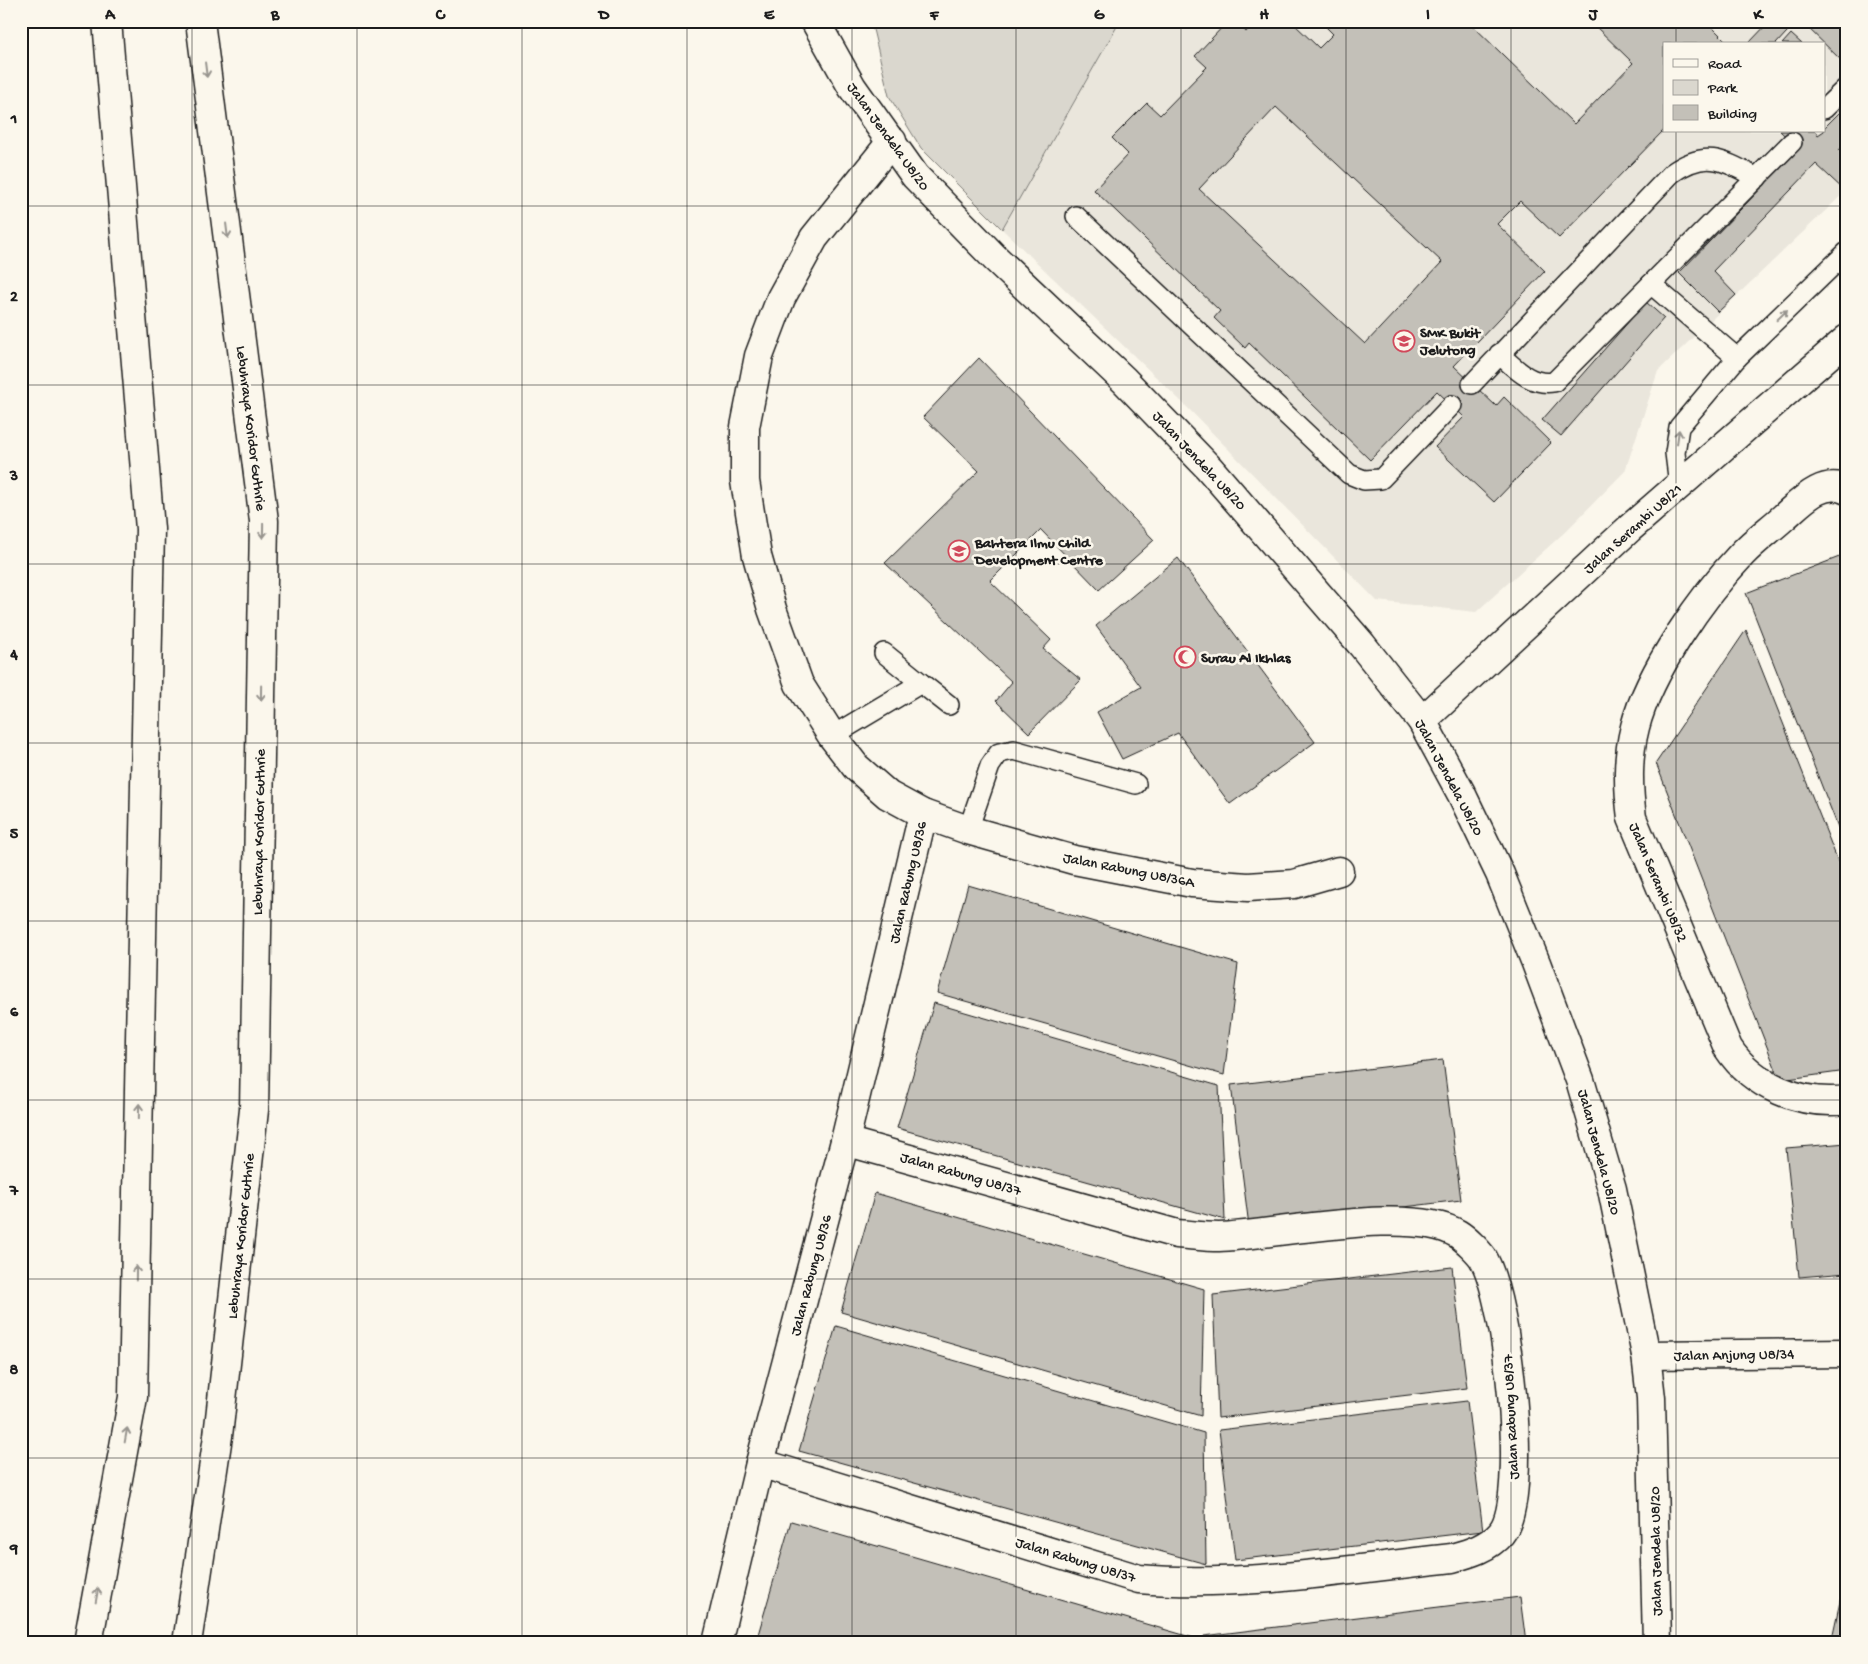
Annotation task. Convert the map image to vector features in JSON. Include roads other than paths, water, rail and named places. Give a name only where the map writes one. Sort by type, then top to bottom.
[{"type":"main road","points":[[88,1643],[133,1397],[150,529],[107,21]]},
{"type":"main road","name":"Lebuhraya Koridor Guthrie","points":[[187,1643],[218,1436],[254,1110],[264,521],[200,21]]},
{"type":"main road","name":"Jalan Jendela U8/20","points":[[815,21],[852,86],[915,176],[1124,380],[1209,468],[1356,638],[1422,721],[1461,793],[1500,874],[1580,1080],[1612,1189],[1646,1355],[1651,1408],[1657,1643]]},
{"type":"main road","name":"Jalan Rabung U8/36","points":[[717,1643],[760,1463],[845,1140],[923,814],[888,795],[856,767],[832,736],[799,684],[772,609],[757,556],[745,481],[745,427],[759,356],[781,298],[814,238],[892,141]]},
{"type":"main road","name":"Jalan Serambi U8/21","points":[[1422,721],[1679,485],[1847,339]]},
{"type":"main road","name":"Jalan Serambi U8/32","points":[[1847,490],[1825,487],[1809,495],[1743,554],[1684,627],[1653,682],[1635,726],[1629,757],[1627,785],[1632,818],[1728,1048],[1750,1075],[1784,1092],[1819,1101],[1847,1100]]},
{"type":"main road","name":"Jalan Rabung U8/36A","points":[[923,814],[968,830],[1074,860],[1192,883],[1248,887],[1294,884],[1339,871]]},
{"type":"main road","name":"Jalan Rabung U8/37","points":[[760,1463],[1139,1579],[1184,1583],[1226,1582],[1452,1558],[1480,1550],[1502,1532],[1513,1501],[1515,1463],[1510,1366],[1495,1290],[1483,1258],[1458,1234],[1427,1223],[1390,1221],[1217,1237],[1177,1234],[845,1140]]},
{"type":"main road","name":"Jalan Anjung U8/34","points":[[1646,1355],[1838,1355]]},
{"type":"lane","points":[[1826,108],[1847,86]]},
{"type":"lane","points":[[1500,354],[1528,378],[1546,384],[1554,382],[1792,142]]},
{"type":"lane","points":[[1472,384],[1679,169],[1700,159],[1717,159],[1757,178]]},
{"type":"lane","points":[[1076,216],[1349,474],[1364,480],[1382,479],[1452,405]]},
{"type":"lane","points":[[1679,485],[1675,453],[1679,427],[1738,358],[1847,252]]},
{"type":"lane","points":[[1651,284],[1738,358]]},
{"type":"lane","points":[[884,653],[949,705]]},
{"type":"lane","points":[[832,736],[921,683]]},
{"type":"lane","points":[[968,830],[990,766],[999,753],[1014,750],[1136,784]]},
{"type":"place","name":"SMK Bukit Jelutong","points":[[1404,341]]},
{"type":"place","name":"Bahtera Ilmu Child Development Centre","points":[[959,551]]},
{"type":"place","name":"Surau Al Ikhlas","points":[[1185,657]]}]
